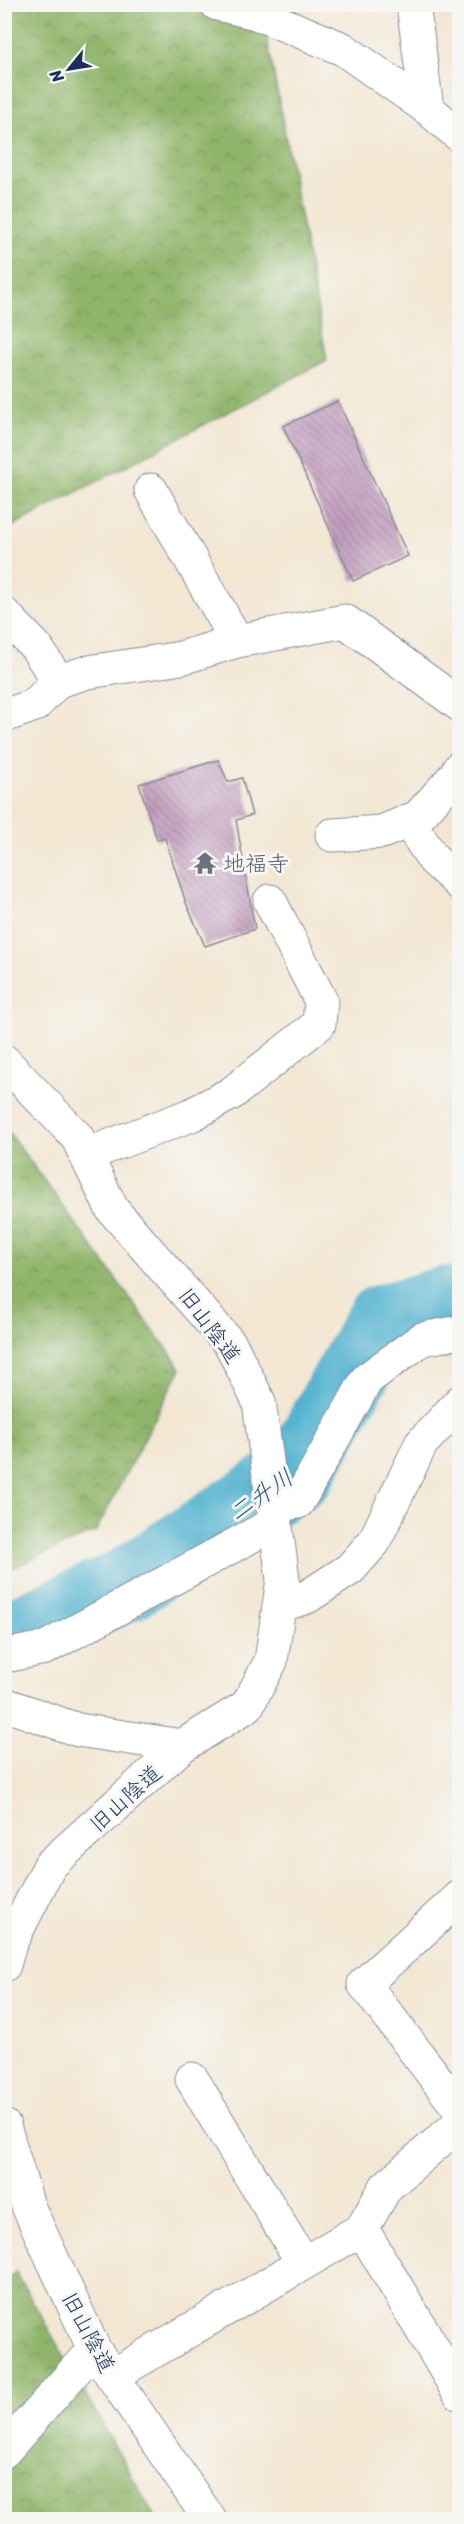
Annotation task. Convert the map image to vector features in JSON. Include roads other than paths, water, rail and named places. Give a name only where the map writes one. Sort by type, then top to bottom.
[{"type":"street","points":[[217,4],[256,13],[343,49],[427,108],[459,136]]},
{"type":"street","points":[[413,4],[427,108]]},
{"type":"street","points":[[151,490],[237,641]]},
{"type":"street","points":[[4,614],[36,647],[58,681]]},
{"type":"street","points":[[4,716],[35,705],[58,681],[88,672],[182,658],[237,641],[345,621],[459,705]]},
{"type":"street","points":[[332,835],[382,832],[418,817],[454,777],[459,767]]},
{"type":"street","points":[[408,821],[434,860],[459,884]]},
{"type":"street","points":[[86,1155],[191,1116],[232,1093],[319,1024],[321,1001],[270,901]]},
{"type":"street","name":"旧山陰道","points":[[4,1061],[77,1137],[112,1209],[231,1346],[259,1402],[283,1579],[271,1661],[247,1706],[182,1746],[50,1865],[10,1944],[4,1965]]},
{"type":"street","points":[[4,1656],[45,1648],[298,1502],[368,1379],[422,1339],[459,1332]]},
{"type":"street","points":[[281,1605],[307,1597],[351,1569],[374,1542],[421,1444],[459,1402]]},
{"type":"street","points":[[4,1704],[78,1730],[182,1746]]},
{"type":"street","points":[[459,1896],[364,1984],[459,2110]]},
{"type":"street","points":[[192,2079],[303,2264]]},
{"type":"street","points":[[112,2376],[362,2229],[386,2187],[459,2123]]},
{"type":"street","name":"旧山陰道","points":[[4,2126],[15,2202],[94,2349],[210,2520]]},
{"type":"street","points":[[362,2229],[459,2394]]},
{"type":"street","points":[[4,2451],[94,2349]]},
{"type":"waterway","name":"二升川","points":[[4,1639],[126,1585],[297,1473],[382,1321],[446,1303],[460,1303]]},
{"type":"place","name":"地福寺","points":[[205,863]]}]
